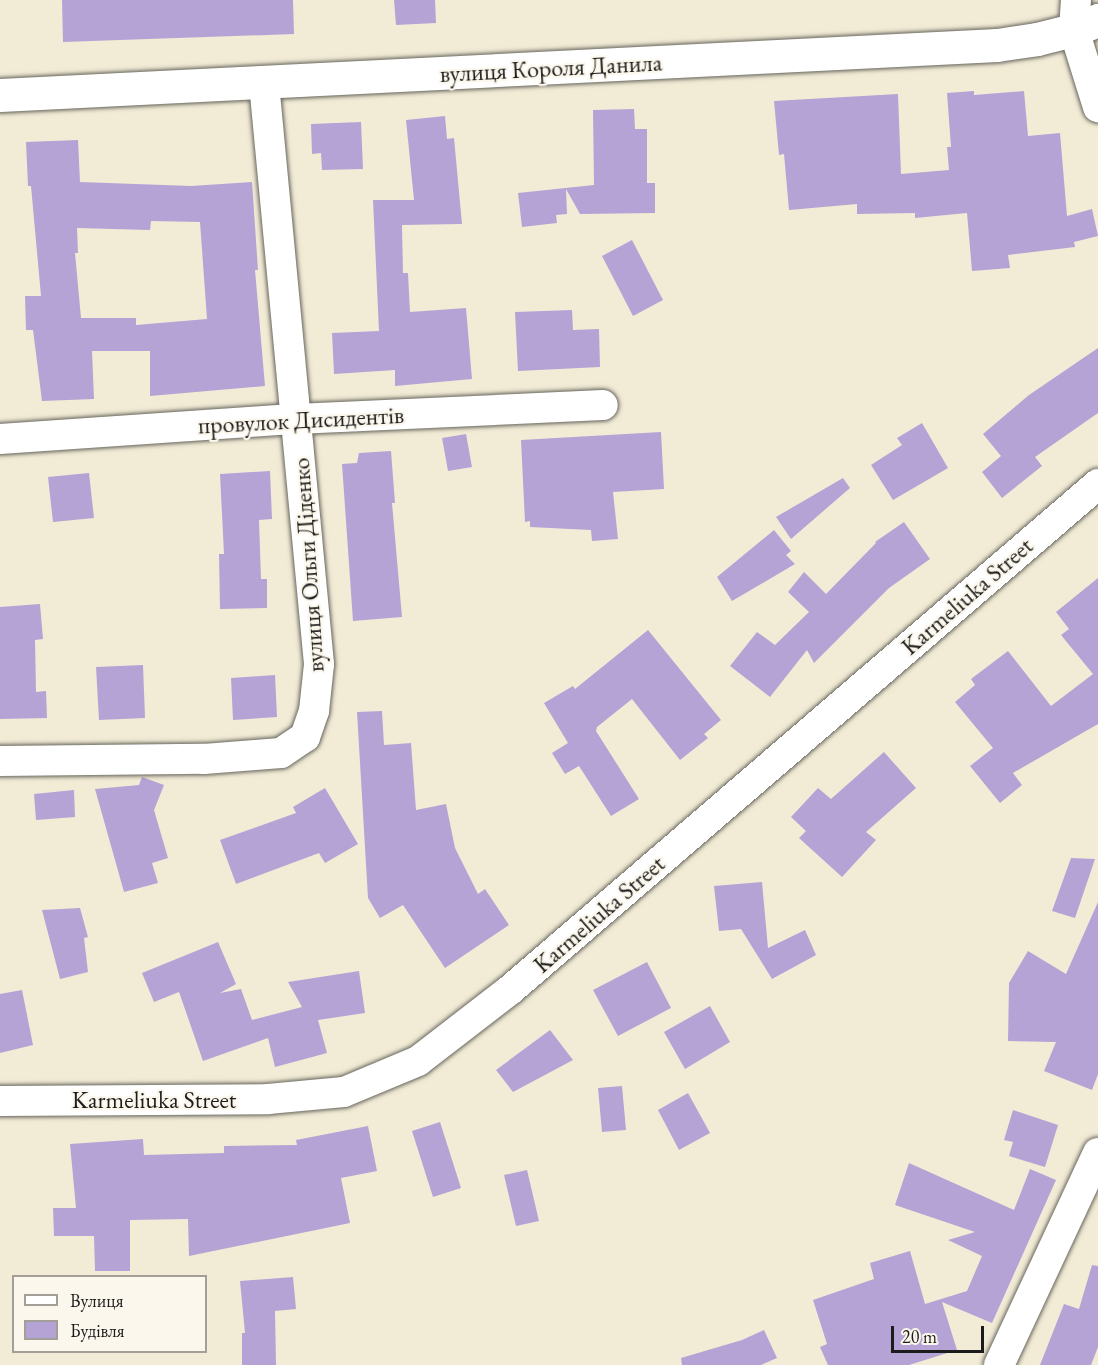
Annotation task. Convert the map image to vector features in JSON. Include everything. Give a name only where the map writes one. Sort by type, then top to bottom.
[{"type":"main road","name":"вулиця Короля Данила","points":[[0,95],[997,45],[1037,39],[1083,16]]},
{"type":"street","points":[[1083,16],[1098,107]]},
{"type":"street","name":"вулиця Ольги Діденко","points":[[0,761],[204,759],[281,753],[305,737],[314,711],[319,664],[264,83]]},
{"type":"street","name":"провулок Дисидентів","points":[[0,439],[296,419],[603,405]]},
{"type":"street","name":"Karmeliuka Street","points":[[0,1101],[268,1099],[344,1092],[418,1061],[510,990],[1098,484]]},
{"type":"street","points":[[999,1365],[1098,1153]]},
{"type":"building","points":[[62,0],[293,0],[294,34],[63,42]]},
{"type":"building","points":[[394,0],[435,0],[436,23],[396,25]]},
{"type":"building","points":[[974,91],[974,95],[1024,91],[1028,136],[1060,133],[1067,216],[1092,209],[1098,236],[1074,242],[1075,247],[1008,255],[1010,268],[972,271],[967,213],[915,218],[915,213],[857,214],[857,204],[789,210],[784,154],[779,155],[774,101],[898,94],[901,174],[949,170],[947,147],[951,147],[947,93]]},
{"type":"building","points":[[634,109],[635,129],[647,129],[647,183],[655,183],[655,213],[580,214],[566,189],[567,214],[556,215],[557,223],[522,227],[518,193],[594,185],[593,110]]},
{"type":"building","points":[[445,116],[447,139],[454,138],[462,224],[402,225],[403,273],[408,273],[410,312],[466,308],[472,379],[395,386],[395,370],[334,374],[332,333],[379,331],[373,200],[414,200],[406,120]]},
{"type":"building","points":[[361,122],[363,169],[322,170],[321,153],[312,154],[311,124]]},
{"type":"building","points":[[78,140],[80,182],[191,186],[252,182],[258,270],[255,270],[265,386],[150,396],[150,351],[92,351],[94,399],[42,401],[33,330],[26,330],[25,296],[41,296],[31,186],[28,186],[26,142]],"holes":[[[151,221],[200,222],[207,319],[136,325],[136,318],[81,318],[75,253],[78,253],[77,228],[150,230]]]},
{"type":"building","points":[[632,240],[663,300],[633,316],[602,256]]},
{"type":"building","points":[[572,310],[573,330],[599,329],[600,367],[518,371],[515,312]]},
{"type":"building","points":[[1098,348],[1098,413],[1035,457],[1042,466],[1002,498],[982,472],[1001,456],[983,434],[1029,395]]},
{"type":"building","points":[[922,423],[948,468],[893,500],[871,465],[902,445],[897,438]]},
{"type":"building","points":[[661,432],[664,489],[613,492],[618,539],[592,541],[591,530],[530,527],[530,521],[525,522],[521,440]]},
{"type":"building","points":[[466,434],[472,467],[448,471],[442,438]]},
{"type":"building","points":[[391,451],[395,503],[392,503],[402,617],[353,621],[342,464],[357,463],[359,453]]},
{"type":"building","points":[[270,471],[272,519],[259,520],[261,579],[267,579],[267,608],[220,609],[219,554],[224,554],[220,474]]},
{"type":"building","points":[[89,473],[94,518],[53,522],[48,477]]},
{"type":"building","points":[[843,478],[850,488],[791,539],[776,517]]},
{"type":"building","points":[[904,522],[930,559],[889,588],[814,663],[807,650],[770,697],[730,666],[757,632],[775,645],[809,612],[788,592],[804,572],[826,594],[875,542]]},
{"type":"building","points":[[774,530],[791,551],[786,555],[795,564],[732,601],[717,577]]},
{"type":"building","points":[[1098,578],[1098,724],[1013,773],[1022,785],[1000,803],[970,766],[993,748],[955,702],[975,685],[971,679],[1008,651],[1051,706],[1093,674],[1061,635],[1069,629],[1056,612]]},
{"type":"building","points":[[40,604],[43,639],[35,640],[36,692],[46,691],[47,718],[0,719],[0,607]]},
{"type":"building","points":[[648,630],[721,720],[704,734],[708,738],[680,760],[632,699],[597,727],[596,731],[639,799],[611,816],[579,766],[565,774],[552,753],[568,743],[544,703],[573,686],[575,689]]},
{"type":"building","points":[[143,665],[145,718],[99,720],[96,667]]},
{"type":"building","points":[[275,675],[277,717],[233,720],[231,678]]},
{"type":"building","points":[[382,711],[384,745],[411,743],[416,810],[446,804],[455,848],[478,894],[485,889],[509,925],[445,968],[403,905],[380,918],[368,898],[357,712]]},
{"type":"building","points":[[884,752],[916,788],[866,832],[876,840],[842,877],[799,838],[806,831],[791,817],[818,788],[831,799]]},
{"type":"building","points":[[142,777],[164,785],[154,810],[168,858],[152,863],[158,883],[124,892],[95,789],[139,785]]},
{"type":"building","points":[[325,788],[358,844],[325,863],[319,853],[236,884],[220,840],[296,813],[293,807]]},
{"type":"building","points":[[74,790],[75,817],[36,820],[34,794]]},
{"type":"building","points":[[1071,858],[1095,859],[1075,918],[1052,911]]},
{"type":"building","points":[[762,882],[768,948],[805,930],[816,955],[772,979],[741,929],[719,931],[714,886]]},
{"type":"building","points":[[1098,902],[1098,1074],[1092,1090],[1044,1071],[1056,1042],[1008,1041],[1009,983],[1028,951],[1066,974]]},
{"type":"building","points":[[80,908],[88,937],[84,938],[88,972],[60,979],[42,910]]},
{"type":"building","points":[[218,942],[236,984],[220,993],[241,989],[252,1020],[302,1007],[288,982],[359,971],[365,1013],[318,1020],[327,1053],[275,1067],[268,1038],[203,1061],[179,992],[154,1002],[142,973]]},
{"type":"building","points":[[647,962],[671,1008],[618,1036],[593,990]]},
{"type":"building","points":[[22,990],[33,1045],[0,1053],[0,994]]},
{"type":"building","points":[[710,1006],[730,1042],[685,1069],[664,1032]]},
{"type":"building","points":[[550,1030],[573,1060],[513,1092],[496,1070]]},
{"type":"building","points":[[622,1086],[626,1130],[602,1132],[598,1088]]},
{"type":"building","points":[[688,1093],[710,1133],[679,1150],[658,1110]]},
{"type":"building","points":[[1013,1110],[1058,1125],[1045,1167],[1009,1156],[1013,1142],[1004,1140]]},
{"type":"building","points":[[440,1122],[461,1188],[433,1197],[412,1131]]},
{"type":"building","points":[[368,1126],[377,1171],[341,1178],[350,1223],[189,1256],[188,1219],[130,1220],[130,1271],[95,1271],[94,1236],[54,1236],[53,1208],[76,1208],[70,1144],[143,1139],[144,1155],[224,1153],[224,1146],[297,1145],[296,1140]]},
{"type":"building","points":[[909,1163],[1014,1210],[1030,1169],[1056,1180],[992,1323],[942,1302],[957,1350],[909,1365],[828,1365],[820,1347],[827,1344],[813,1300],[874,1279],[870,1263],[910,1251],[925,1304],[967,1291],[982,1256],[948,1240],[975,1232],[895,1205]]},
{"type":"building","points":[[527,1170],[539,1221],[516,1226],[504,1175]]},
{"type":"building","points":[[1092,1265],[1098,1266],[1098,1347],[1091,1365],[1040,1365],[1064,1304],[1079,1309]]},
{"type":"building","points":[[293,1277],[296,1309],[275,1311],[276,1365],[242,1365],[242,1333],[245,1333],[240,1281]]},
{"type":"building","points":[[764,1330],[777,1358],[761,1365],[682,1365],[681,1358],[742,1340]]}]
